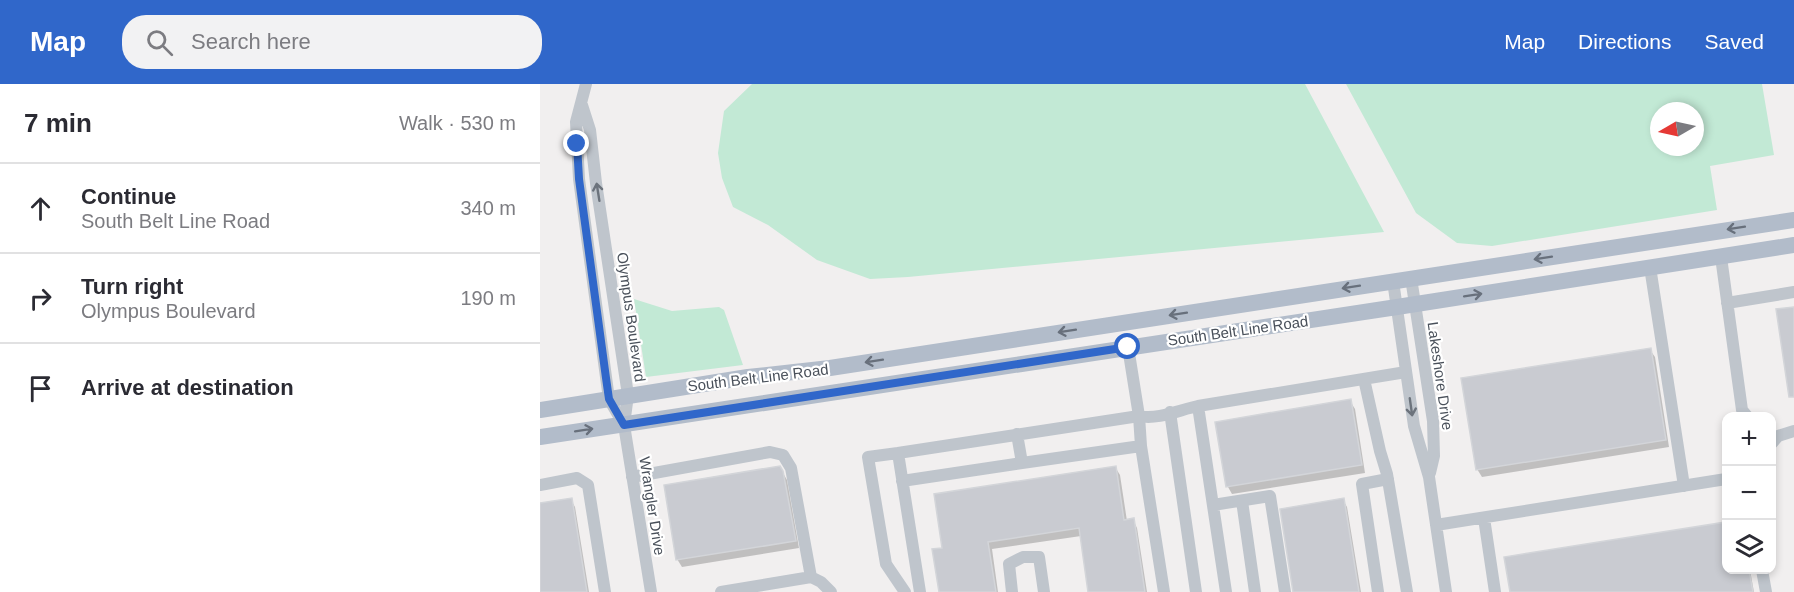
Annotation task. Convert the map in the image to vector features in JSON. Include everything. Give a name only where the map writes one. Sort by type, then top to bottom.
[{"type":"main road","name":"South Belt Line Road","points":[[540,410],[748,377],[830,368],[1794,220]]},
{"type":"main road","name":"South Belt Line Road","points":[[540,437],[1794,245]]},
{"type":"main road","points":[[1125,322],[1128,347]]},
{"type":"street","name":"Olympus Boulevard","points":[[586,84],[576,122],[579,179],[609,399],[624,425]]},
{"type":"street","name":"Olympus Boulevard","points":[[582,105],[590,130],[628,395],[624,425]]},
{"type":"street","points":[[584,216],[601,213]]},
{"type":"street","points":[[1721,257],[1743,412]]},
{"type":"street","points":[[1650,267],[1684,486]]},
{"type":"street","name":"Lakeshore Drive","points":[[1411,278],[1433,421],[1434,456],[1429,477]]},
{"type":"street","name":"Lakeshore Drive","points":[[1393,281],[1414,426],[1429,477],[1446,592]]},
{"type":"street","points":[[1727,303],[1794,292]]},
{"type":"street","points":[[1128,347],[1164,592]]},
{"type":"street","points":[[905,592],[886,564],[868,458],[1139,416],[1160,417],[1170,412],[1198,406],[1406,372]]},
{"type":"street","points":[[1364,379],[1375,433],[1388,479],[1407,592]]},
{"type":"street","points":[[1198,406],[1226,592]]},
{"type":"street","points":[[1170,412],[1196,592]]},
{"type":"street","name":"Wrangler Drive","points":[[624,425],[651,592]]},
{"type":"street","points":[[1017,434],[1022,463]]},
{"type":"street","points":[[1776,438],[1778,436],[1792,435]]},
{"type":"street","points":[[902,481],[1141,446]]},
{"type":"street","points":[[632,477],[770,452],[783,455],[791,468],[811,578]]},
{"type":"street","points":[[898,453],[920,592]]},
{"type":"street","points":[[540,485],[577,478],[588,485],[605,592]]},
{"type":"street","points":[[1378,592],[1362,484],[1388,479]]},
{"type":"street","points":[[1436,525],[1722,480]]},
{"type":"street","points":[[1213,505],[1270,496],[1285,592]]},
{"type":"street","points":[[1242,501],[1255,592]]},
{"type":"street","points":[[1484,518],[1495,592]]},
{"type":"street","points":[[1012,592],[1009,564],[1023,557],[1039,557],[1044,592]]},
{"type":"street","points":[[1763,574],[1766,592]]},
{"type":"street","points":[[721,592],[811,578],[821,582],[831,592]]},
{"type":"green space","points":[[752,84],[1305,84],[1384,232],[870,279],[817,260],[768,225],[733,207],[722,178],[718,153],[724,111]]},
{"type":"green space","points":[[1346,84],[1762,84],[1774,155],[1710,166],[1717,210],[1492,246],[1457,243],[1416,213]]},
{"type":"green space","points":[[634,299],[672,311],[719,307],[724,310],[743,365],[646,377]]},
{"type":"building","points":[[1794,307],[1794,397],[1789,397],[1776,309]]},
{"type":"building","points":[[1651,348],[1666,440],[1476,470],[1461,378]]},
{"type":"building","points":[[1351,399],[1362,465],[1226,487],[1215,422]]},
{"type":"building","points":[[780,466],[783,471],[796,541],[676,560],[664,485]]},
{"type":"building","points":[[1116,466],[1124,520],[1134,518],[1145,592],[1088,592],[1079,528],[988,542],[996,592],[939,592],[932,549],[942,548],[934,494]]},
{"type":"building","points":[[572,498],[587,592],[540,592],[540,503]]},
{"type":"building","points":[[1344,498],[1359,592],[1293,592],[1280,509]]},
{"type":"building","points":[[1722,523],[1722,574],[1750,574],[1753,592],[1510,592],[1504,557]]},
{"type":"route","points":[[577,144],[579,179],[609,399],[624,425],[1128,347]]}]
